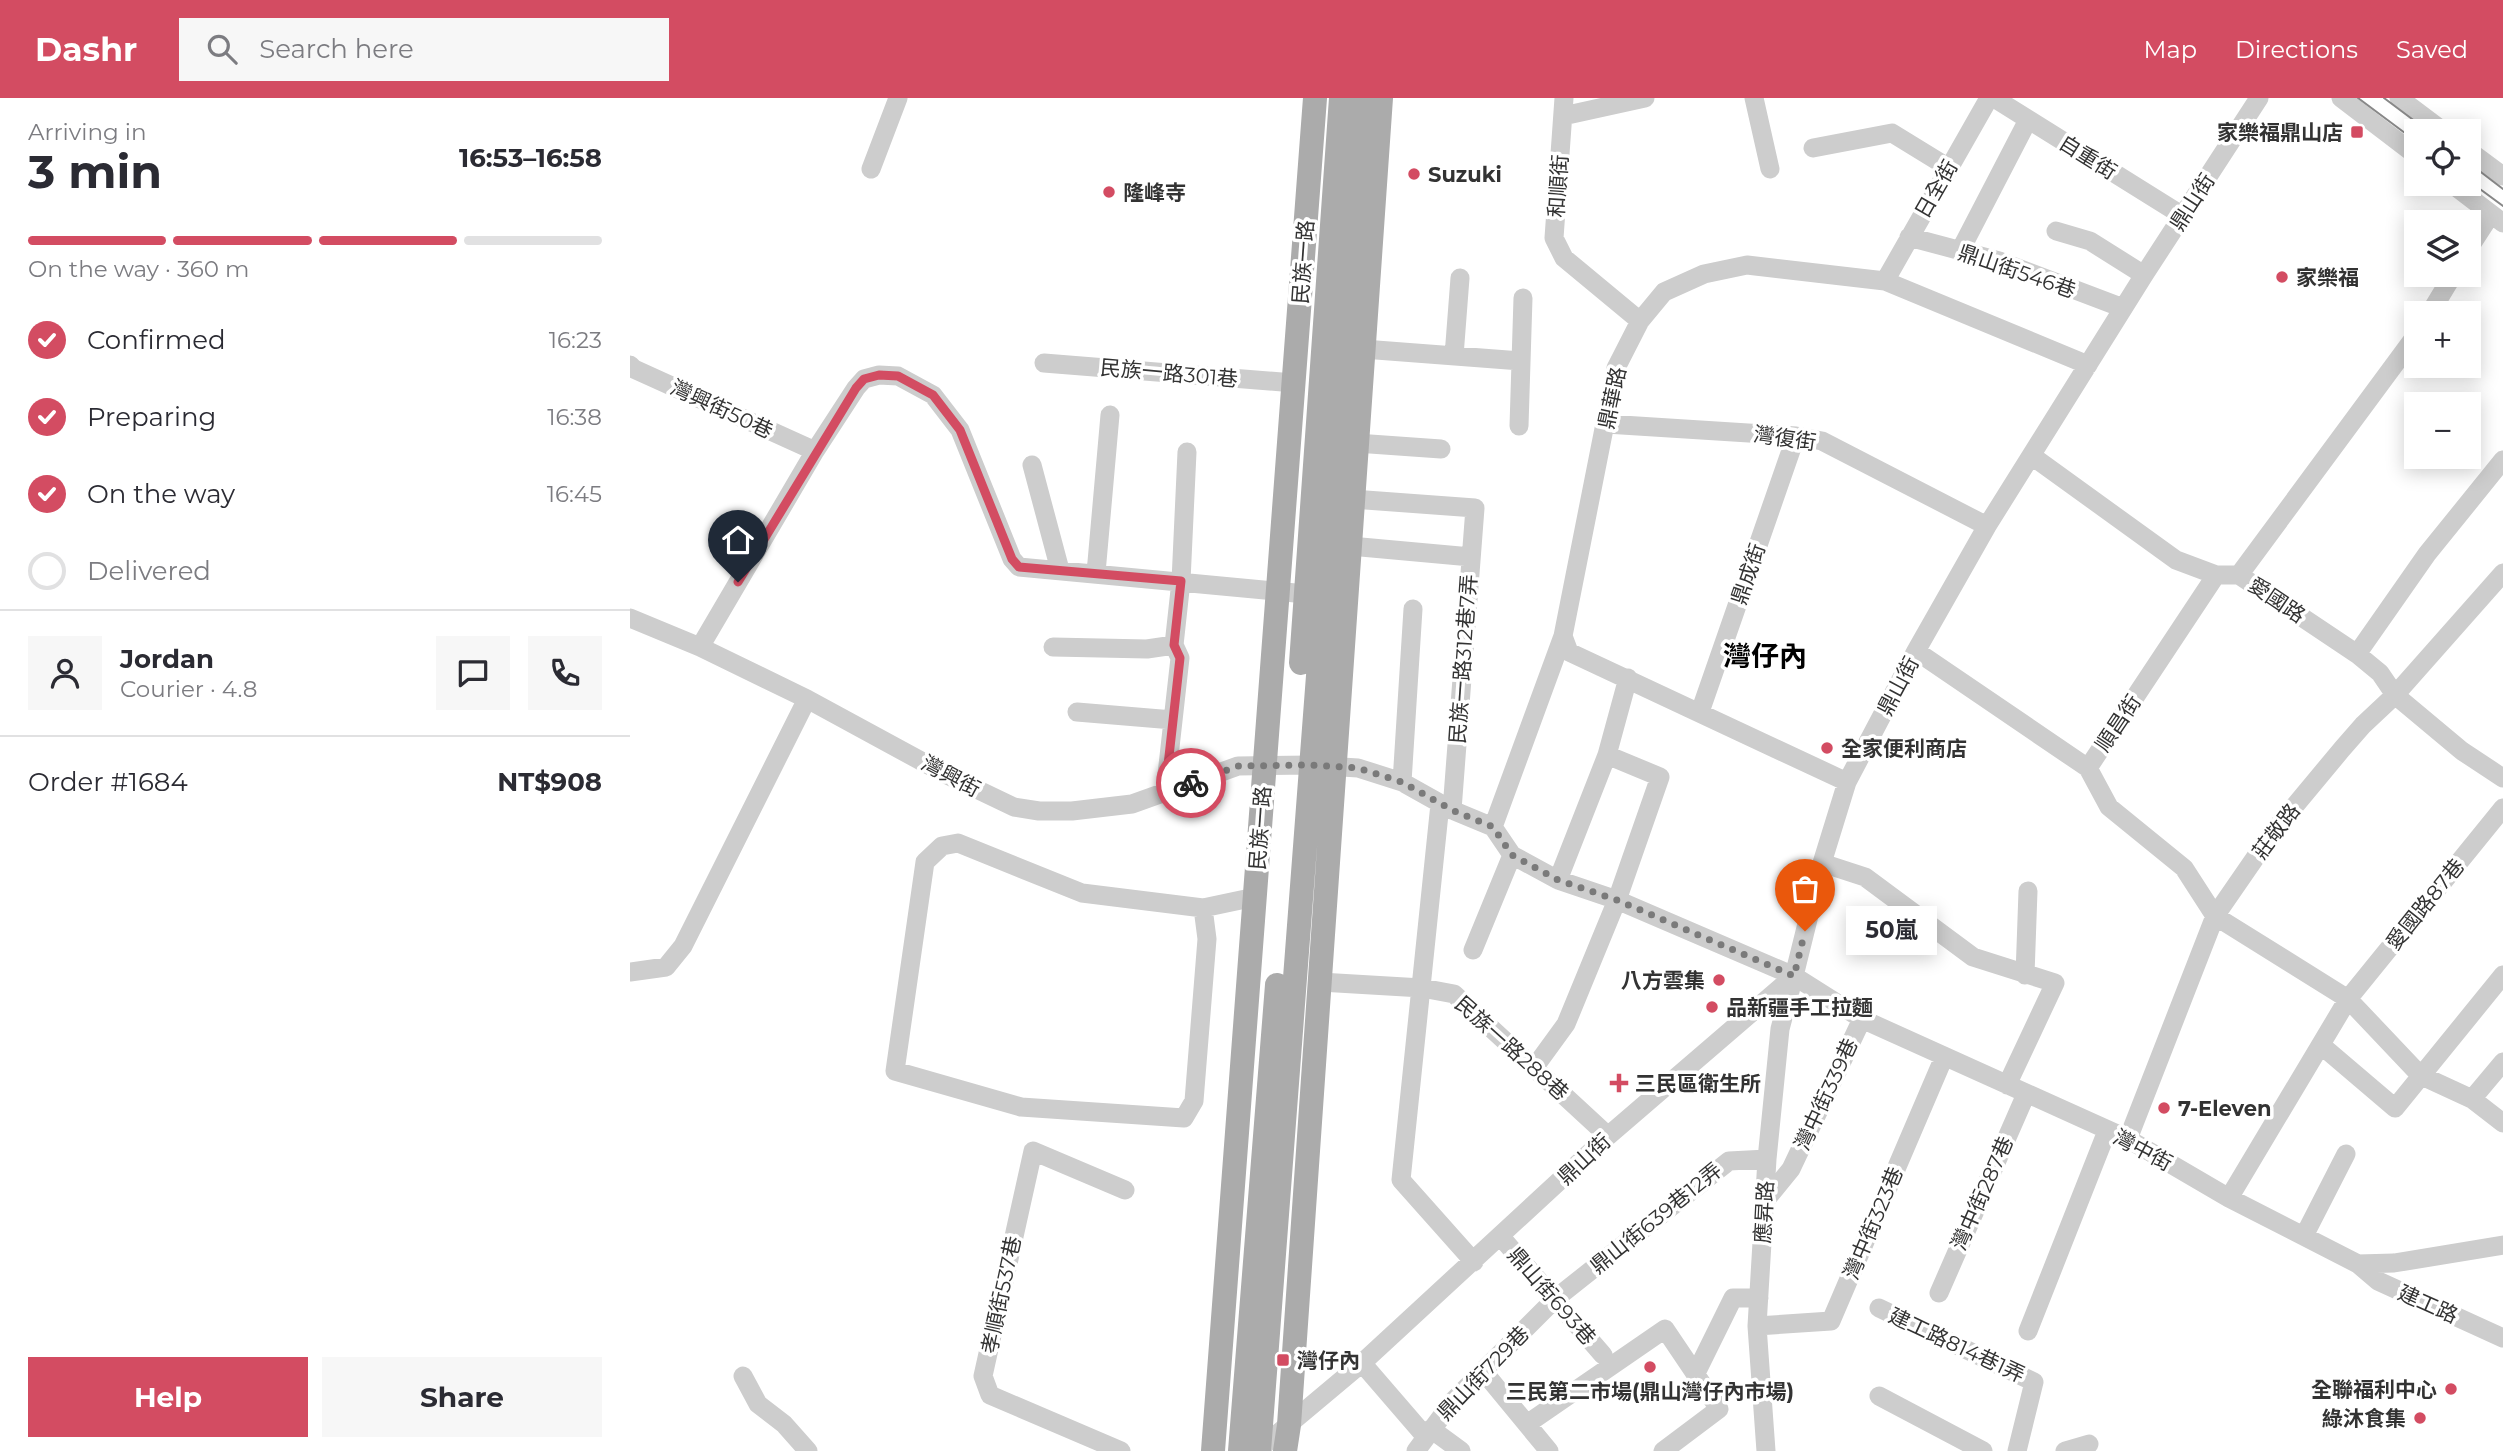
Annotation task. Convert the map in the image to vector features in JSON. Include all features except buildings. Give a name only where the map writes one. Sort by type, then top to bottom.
[{"type":"main road","name":"民族一路","points":[[1285,1451],[1320,982],[1306,594],[1355,117],[1362,98]]},
{"type":"main road","name":"民族一路","points":[[1213,1451],[1314,109],[1355,117],[1381,98]]},
{"type":"main road","name":"民族一路","points":[[1313,766],[1350,546],[1363,349],[1355,117]]},
{"type":"main road","name":"民族一路","points":[[1254,1450],[1313,766],[1355,117]]},
{"type":"street","points":[[871,169],[898,98]]},
{"type":"street","points":[[1563,107],[1645,98]]},
{"type":"street","points":[[1754,98],[1770,169]]},
{"type":"street","name":"自重街","points":[[1991,98],[2183,216]]},
{"type":"street","name":"日全街","points":[[1885,281],[1991,98]]},
{"type":"street","name":"鼎山街","points":[[1254,1450],[1289,1425],[1362,1363],[1608,1136],[1794,976],[1822,863],[1847,782],[1916,651],[1987,526],[2123,308],[2259,98]]},
{"type":"street","points":[[2342,98],[2404,146]]},
{"type":"street","points":[[2399,98],[2427,119]]},
{"type":"street","name":"和順街","points":[[1563,107],[1554,238],[1564,258],[1640,321]]},
{"type":"street","points":[[1961,251],[2028,120]]},
{"type":"street","points":[[1813,148],[1892,133],[1949,168]]},
{"type":"street","points":[[2481,160],[2503,176]]},
{"type":"street","points":[[2468,196],[2497,218],[2481,235]]},
{"type":"street","points":[[2056,231],[2090,241],[2144,275]]},
{"type":"street","name":"鼎山街546巷","points":[[1909,237],[1999,261],[2123,308]]},
{"type":"street","name":"鼎華路","points":[[1493,827],[1563,636],[1616,368],[1640,321],[1664,292],[1704,274],[1747,265],[1885,281],[2088,365]]},
{"type":"street","points":[[1454,356],[1460,278]]},
{"type":"street","points":[[1519,426],[1523,298]]},
{"type":"street","points":[[1363,349],[1521,361]]},
{"type":"street","points":[[2239,575],[2404,352]]},
{"type":"street","name":"民族一路301巷","points":[[1044,363],[1294,383]]},
{"type":"street","name":"灣興街50巷","points":[[630,365],[815,451]]},
{"type":"street","points":[[700,647],[815,451],[856,388],[864,379],[879,375],[898,376],[933,395],[960,430],[1012,559],[1019,567],[1306,594]]},
{"type":"street","points":[[1096,573],[1110,415]]},
{"type":"street","name":"灣復街","points":[[1606,425],[1796,436],[1822,441],[1987,526]]},
{"type":"street","name":"鼎成街","points":[[1700,712],[1796,436]]},
{"type":"street","points":[[1356,443],[1441,449]]},
{"type":"street","points":[[1165,792],[1180,658],[1174,645],[1181,581],[1187,452]]},
{"type":"street","name":"愛國路","points":[[2032,456],[2176,559],[2216,575],[2239,575],[2357,654],[2380,673],[2395,695],[2462,751],[2503,778]]},
{"type":"street","points":[[2357,654],[2427,554],[2503,460]]},
{"type":"street","points":[[1032,465],[1060,570]]},
{"type":"street","name":"民族一路312巷7弄","points":[[1352,499],[1475,509],[1446,807],[1422,988],[1401,1180],[1474,1262]]},
{"type":"street","points":[[1350,546],[1471,557]]},
{"type":"street","name":"莊敬路","points":[[2128,1139],[2215,916],[2273,832],[2363,725],[2395,695],[2503,573]]},
{"type":"street","name":"順昌街","points":[[1916,651],[2088,768],[2216,575]]},
{"type":"street","points":[[1402,782],[1413,609]]},
{"type":"street","name":"灣興街","points":[[630,618],[700,647],[807,699],[954,779],[1014,807],[1038,811],[1072,811],[1132,804],[1238,766],[1313,766],[1358,768],[1402,782],[1446,807],[1493,827]]},
{"type":"street","points":[[1563,636],[1569,652],[1847,782]]},
{"type":"street","points":[[1052,647],[1147,649],[1174,645]]},
{"type":"street","points":[[1558,880],[1608,755],[1628,678]]},
{"type":"street","points":[[630,972],[666,967],[683,946],[807,699]]},
{"type":"street","points":[[1077,712],[1173,720]]},
{"type":"street","points":[[1534,1069],[1566,1024],[1617,900],[1660,777],[1608,755]]},
{"type":"street","points":[[2088,768],[2109,807],[2184,868],[2215,916],[2348,999],[2420,1075],[2472,1099],[2503,1123]]},
{"type":"street","name":"愛國路87巷","points":[[2229,1199],[2348,999],[2503,808]]},
{"type":"street","points":[[1473,950],[1512,855],[1493,827]]},
{"type":"street","points":[[1203,908],[1207,939],[1194,1101],[1184,1118],[1021,1107],[895,1071],[925,862],[942,846],[958,843],[1082,893],[1203,908],[1255,897]]},
{"type":"street","name":"灣中街","points":[[1512,855],[1558,880],[1617,900],[1794,976],[1862,1018],[2128,1139],[2229,1199],[2358,1264],[2394,1263],[2503,1245]]},
{"type":"street","points":[[1822,863],[1865,877],[1973,957],[2055,983],[2007,1085]]},
{"type":"street","points":[[2025,975],[2028,891]]},
{"type":"street","points":[[2321,1045],[2395,1108],[2503,975]]},
{"type":"street","name":"應昇路","points":[[1766,1451],[1757,1326],[1766,1159],[1780,1029],[1794,976]]},
{"type":"street","name":"民族一路288巷","points":[[1320,982],[1422,988],[1454,994],[1608,1136]]},
{"type":"street","name":"灣中街339巷","points":[[1764,1202],[1791,1169],[1862,1018]]},
{"type":"street","name":"灣中街323巷","points":[[1757,1326],[1831,1321],[1944,1057]]},
{"type":"street","points":[[2472,1099],[2503,1062]]},
{"type":"street","name":"灣中街287巷","points":[[1939,1293],[2026,1094]]},
{"type":"street","points":[[2028,1331],[2107,1131]]},
{"type":"street","name":"孝順街537巷","points":[[1121,1451],[990,1395],[983,1376],[1033,1151],[1125,1190]]},
{"type":"street","points":[[2304,1236],[2346,1154]]},
{"type":"street","name":"鼎山街639巷12弄","points":[[1555,1300],[1729,1161],[1766,1159]]},
{"type":"street","name":"鼎山街693巷","points":[[1501,1237],[1603,1355]]},
{"type":"street","name":"建工路","points":[[2358,1264],[2378,1281],[2503,1338]]},
{"type":"street","points":[[1696,1373],[1732,1298],[1759,1298]]},
{"type":"street","name":"鼎山街729巷","points":[[1424,1439],[1453,1401],[1555,1300]]},
{"type":"street","name":"建工路814巷1弄","points":[[1879,1308],[2034,1382],[2017,1451]]},
{"type":"street","points":[[1527,1424],[1665,1329],[1719,1409],[1665,1450]]},
{"type":"street","points":[[1362,1363],[1424,1439],[1461,1451]]},
{"type":"street","points":[[1483,1371],[1549,1451]]},
{"type":"street","points":[[743,1376],[758,1404],[784,1424],[808,1451]]},
{"type":"street","points":[[1879,1396],[1983,1451]]},
{"type":"street","points":[[2066,1451],[2089,1444]]},
{"type":"tram line","points":[[2358,98],[2404,132]]},
{"type":"tram line","points":[[2384,98],[2412,119]]},
{"type":"tram line","points":[[2481,172],[2503,189]]},
{"type":"tram line","points":[[2481,190],[2503,206]]},
{"type":"way so far","points":[[1191,783],[1238,766],[1310,765],[1358,768],[1402,782],[1452,810],[1493,827],[1512,855],[1558,880],[1617,900],[1794,976],[1805,931]]},
{"type":"place","name":"家樂福鼎山店","points":[[2357,132]]},
{"type":"place","name":"Suzuki","points":[[1414,174]]},
{"type":"place","name":"隆峰寺","points":[[1109,192]]},
{"type":"place","name":"家樂福","points":[[2282,277]]},
{"type":"place","name":"全家便利商店","points":[[1827,748]]},
{"type":"place","name":"50嵐","points":[[1805,931]]},
{"type":"place","name":"八方雲集","points":[[1719,980]]},
{"type":"place","name":"品新疆手工拉麵","points":[[1712,1007]]},
{"type":"place","name":"三民區衛生所","points":[[1619,1083]]},
{"type":"place","name":"7-Eleven","points":[[2164,1108]]},
{"type":"place","name":"灣仔內","points":[[1283,1360]]},
{"type":"place","name":"三民第二市場(鼎山灣仔內市場)","points":[[1650,1367]]},
{"type":"place","name":"全聯福利中心","points":[[2451,1389]]},
{"type":"place","name":"綠沐食集","points":[[2420,1418]]},
{"type":"district","name":"灣仔內","points":[[1765,656]]},
{"type":"route","points":[[738,582],[815,451],[856,388],[864,379],[879,375],[898,376],[933,395],[960,430],[1012,559],[1019,567],[1181,581],[1174,645],[1180,658],[1165,792],[1191,783]]}]
